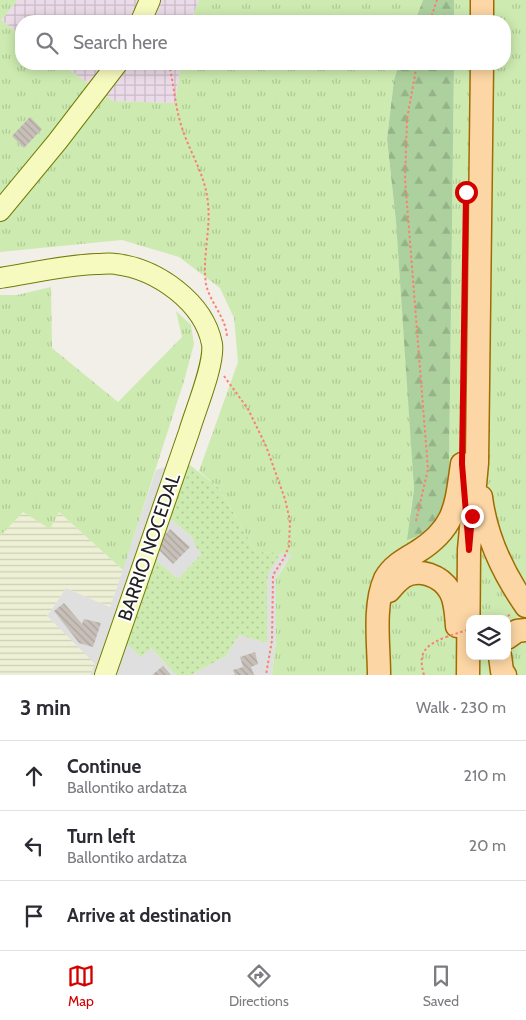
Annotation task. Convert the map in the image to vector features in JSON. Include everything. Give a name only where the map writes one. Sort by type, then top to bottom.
[{"type":"main road","points":[[467,15],[468,0]]},
{"type":"main road","points":[[482,0],[482,15]]},
{"type":"main road","points":[[467,70],[470,464],[496,555],[507,578],[526,606]]},
{"type":"main road","points":[[469,615],[470,464],[482,70]]},
{"type":"main road","points":[[379,675],[378,609],[386,579],[392,569],[439,536],[448,523],[470,464]]},
{"type":"main road","points":[[378,609],[388,593],[404,576],[413,573],[424,573],[444,582],[451,592],[455,606],[461,675]]},
{"type":"main road","points":[[511,635],[517,631],[526,630]]},
{"type":"main road","points":[[468,660],[468,675]]},
{"type":"main road","points":[[501,660],[502,671],[505,675]]},
{"type":"street","points":[[144,15],[150,0]]},
{"type":"street","points":[[0,211],[62,136],[112,70]]},
{"type":"street","name":"BARRIO NOCEDAL","points":[[0,278],[83,265],[116,264],[163,280],[195,307],[206,326],[212,346],[210,366],[105,675]]},
{"type":"path","points":[[432,15],[437,0]]},
{"type":"path","points":[[170,70],[178,115],[189,147],[205,181],[209,219],[206,262],[207,285],[211,298],[223,319],[227,332],[227,343]]},
{"type":"path","points":[[416,70],[407,120],[406,179],[428,469],[416,521]]},
{"type":"path","points":[[223,375],[248,409],[266,446],[285,499],[290,521],[289,546],[273,575],[272,640],[266,675]]},
{"type":"path","points":[[424,675],[421,662],[424,650],[434,642],[466,632]]},
{"type":"shaded area","points":[[18,0],[199,0],[193,15],[15,15],[15,30],[1,20]]},
{"type":"shaded area","points":[[69,70],[180,70],[175,103],[113,101]]},
{"type":"shaded area","points":[[185,461],[167,516],[193,538],[195,546],[201,554],[178,579],[154,558],[151,648],[176,675],[90,675],[94,664],[47,616],[66,588],[110,607],[156,470]]},
{"type":"shaded area","points":[[281,553],[293,554],[276,579],[276,641],[272,675],[191,675],[226,656],[239,635],[267,643],[268,574]]},
{"type":"green space","points":[[0,0],[18,0],[1,20],[15,30],[15,70],[69,70],[113,101],[175,103],[180,70],[397,70],[394,80],[387,139],[396,222],[412,448],[414,489],[410,514],[449,473],[454,70],[511,70],[511,15],[454,15],[454,0],[526,0],[526,675],[272,675],[276,641],[276,579],[292,554],[256,552],[219,488],[199,471],[238,362],[234,318],[220,288],[179,257],[122,240],[0,252]]},
{"type":"green space","points":[[199,0],[423,0],[417,15],[193,15]]},
{"type":"green space","points":[[423,0],[454,0],[454,15],[417,15]]},
{"type":"green space","points":[[397,70],[454,70],[449,473],[443,505],[434,522],[427,530],[407,540],[414,489],[396,222],[387,139],[394,80]]},
{"type":"green space","points":[[51,287],[52,348],[118,402],[182,337],[176,311],[191,325],[194,344],[184,381],[123,570],[59,512],[50,529],[23,512],[0,536],[0,295],[17,295]]},
{"type":"green space","points":[[185,461],[219,488],[256,552],[281,553],[268,574],[267,643],[239,635],[226,656],[191,675],[176,675],[151,648],[141,657],[125,642],[153,557],[178,579],[201,554],[195,546],[193,538],[167,516]]},
{"type":"green space","points":[[23,511],[59,512],[123,570],[110,607],[66,588],[47,616],[95,664],[90,675],[0,675],[0,536]]},
{"type":"building","points":[[30,117],[42,129],[24,148],[12,136]]},
{"type":"building","points":[[170,529],[190,547],[173,564],[155,546]]},
{"type":"building","points":[[64,603],[82,624],[84,619],[101,623],[93,647],[79,643],[54,611]]},
{"type":"building","points":[[255,652],[258,664],[251,667],[254,675],[235,675],[233,670],[243,667],[240,657]]},
{"type":"building","points":[[163,666],[171,675],[152,675]]},
{"type":"route","points":[[466,192],[462,464],[469,550],[472,516]]}]
